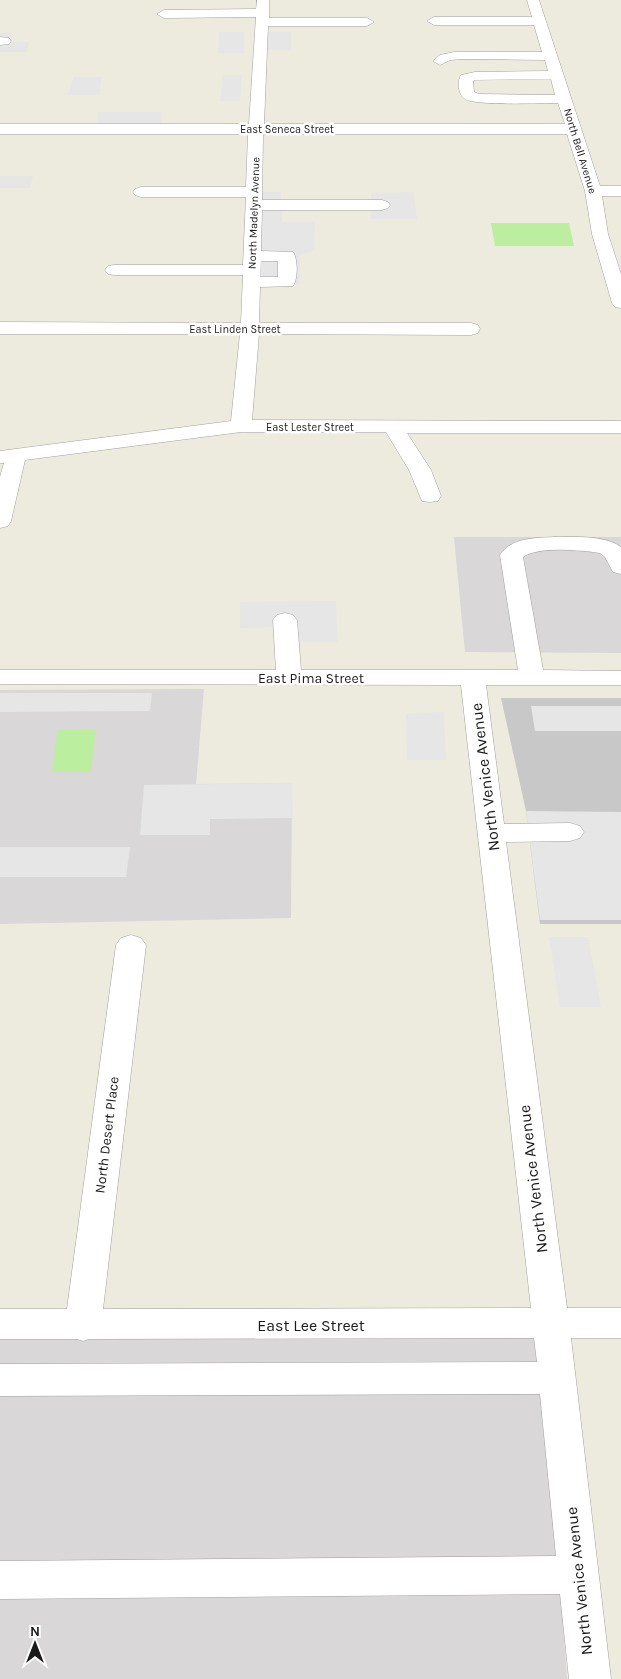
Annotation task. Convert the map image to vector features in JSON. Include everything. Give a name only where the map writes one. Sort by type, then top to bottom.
[{"type":"street","name":"North Bell Avenue","points":[[533,0],[593,191],[600,234],[621,303]]},
{"type":"street","points":[[164,14],[262,12],[367,22]]},
{"type":"street","name":"North Madelyn Avenue","points":[[242,426],[250,329],[252,264],[272,245],[254,195],[262,12]]},
{"type":"street","points":[[434,21],[539,21]]},
{"type":"street","points":[[440,61],[442,58],[464,55],[550,56]]},
{"type":"street","points":[[556,75],[474,76],[466,78],[467,93],[471,97],[479,98],[564,99]]},
{"type":"street","name":"East Seneca Street","points":[[0,129],[573,129]]},
{"type":"street","points":[[254,195],[274,189]]},
{"type":"street","points":[[593,191],[621,191]]},
{"type":"street","points":[[141,192],[254,195],[382,205]]},
{"type":"street","points":[[114,270],[252,264]]},
{"type":"street","name":"East Linden Street","points":[[0,328],[471,329]]},
{"type":"street","name":"East Lester Street","points":[[8,456],[242,426],[621,427]]},
{"type":"street","points":[[393,427],[420,470],[430,496]]},
{"type":"street","points":[[0,521],[8,456]]},
{"type":"street","points":[[532,678],[510,555],[518,549],[530,545],[594,545],[609,549],[617,556],[621,567]]},
{"type":"street","points":[[286,620],[289,678]]},
{"type":"street","name":"East Pima Street","points":[[0,678],[621,678]]},
{"type":"street","name":"North Venice Avenue","points":[[473,679],[551,1324],[590,1679]]},
{"type":"street","points":[[492,833],[570,832]]},
{"type":"street","name":"North Desert Place","points":[[83,1326],[131,945]]},
{"type":"street","name":"East Lee Street","points":[[1,1328],[621,1323]]},
{"type":"street","points":[[0,1380],[557,1378]]},
{"type":"street","points":[[0,1580],[579,1575]]},
{"type":"shaded area","points":[[219,32],[244,32],[244,53],[218,53]]},
{"type":"shaded area","points":[[265,32],[291,32],[291,50],[265,50]]},
{"type":"shaded area","points":[[0,33],[13,33],[10,42],[29,42],[27,52],[0,52]]},
{"type":"shaded area","points":[[223,75],[242,75],[240,101],[220,101]]},
{"type":"shaded area","points":[[74,77],[102,77],[99,95],[68,95]]},
{"type":"shaded area","points":[[98,112],[162,112],[161,123],[97,123]]},
{"type":"shaded area","points":[[0,176],[33,176],[30,188],[0,188]]},
{"type":"shaded area","points":[[262,192],[281,192],[282,222],[315,222],[314,250],[300,256],[299,284],[258,284]]},
{"type":"shaded area","points":[[414,192],[417,219],[371,219],[371,193]]},
{"type":"shaded area","points":[[454,537],[621,537],[621,653],[465,652]]},
{"type":"shaded area","points":[[336,601],[338,642],[298,642],[297,627],[240,628],[240,602]]},
{"type":"shaded area","points":[[204,689],[196,784],[292,783],[291,918],[0,924],[0,690]]},
{"type":"shaded area","points":[[0,693],[152,693],[150,711],[0,712]]},
{"type":"shaded area","points":[[501,698],[621,698],[621,924],[540,924],[526,811]]},
{"type":"shaded area","points":[[531,706],[621,706],[621,731],[535,731]]},
{"type":"shaded area","points":[[444,712],[446,760],[407,760],[406,714]]},
{"type":"shaded area","points":[[292,783],[293,818],[210,819],[210,835],[140,835],[144,785]]},
{"type":"shaded area","points":[[526,811],[621,812],[621,920],[540,920]]},
{"type":"shaded area","points":[[0,847],[130,847],[126,877],[0,877]]},
{"type":"shaded area","points":[[549,937],[588,937],[601,1007],[560,1007]]},
{"type":"shaded area","points":[[0,1337],[543,1338],[567,1679],[0,1679]]},
{"type":"green space","points":[[491,223],[569,223],[574,246],[495,246]]},
{"type":"green space","points":[[58,729],[96,729],[91,771],[52,772]]}]
